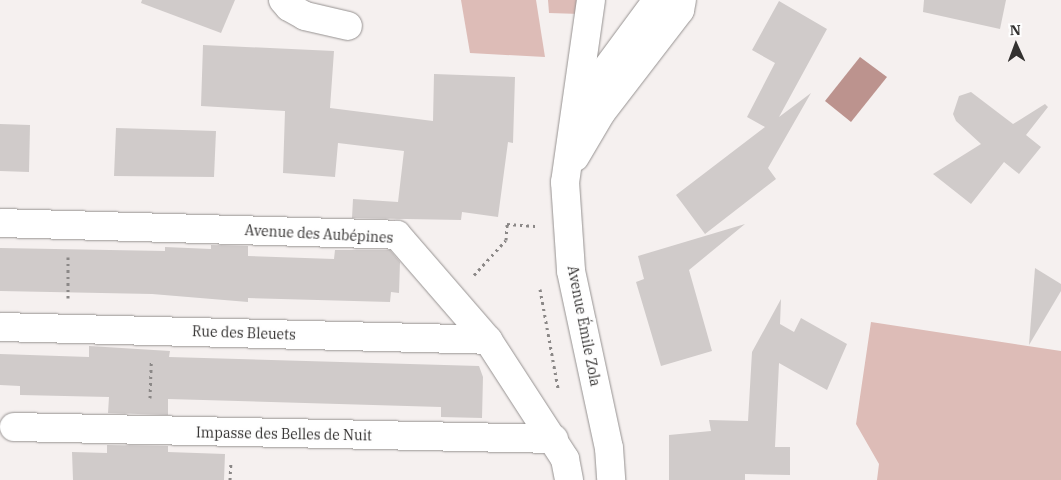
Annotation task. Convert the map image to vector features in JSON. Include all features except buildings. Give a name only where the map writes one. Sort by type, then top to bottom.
[{"type":"street","points":[[284,0],[289,8],[305,16],[348,26]]},
{"type":"street","name":"Avenue Émile Zola","points":[[591,0],[565,182],[571,271],[609,448],[611,480]]},
{"type":"street","name":"Avenue Émile Zola","points":[[575,111],[657,0]]},
{"type":"street","points":[[565,182],[582,140],[680,10],[682,0]]},
{"type":"street","name":"Avenue des Aubépines","points":[[0,224],[397,235],[488,340],[566,459],[569,480]]},
{"type":"street","name":"Rue des Bleuets","points":[[0,327],[488,340]]},
{"type":"street","name":"Impasse des Belles de Nuit","points":[[14,427],[554,440]]},
{"type":"path","points":[[468,283],[506,240],[508,224],[525,226]]},
{"type":"path","points":[[67,328],[69,226]]},
{"type":"path","points":[[539,280],[541,308],[558,386],[556,394]]},
{"type":"path","points":[[150,431],[152,331]]},
{"type":"shaded area","points":[[461,0],[536,0],[545,57],[470,53]]},
{"type":"shaded area","points":[[548,0],[581,0],[580,14],[549,13]]},
{"type":"shaded area","points":[[860,57],[887,77],[851,122],[825,101]]},
{"type":"shaded area","points":[[871,322],[1061,351],[1061,480],[877,480],[879,464],[856,424]]}]
